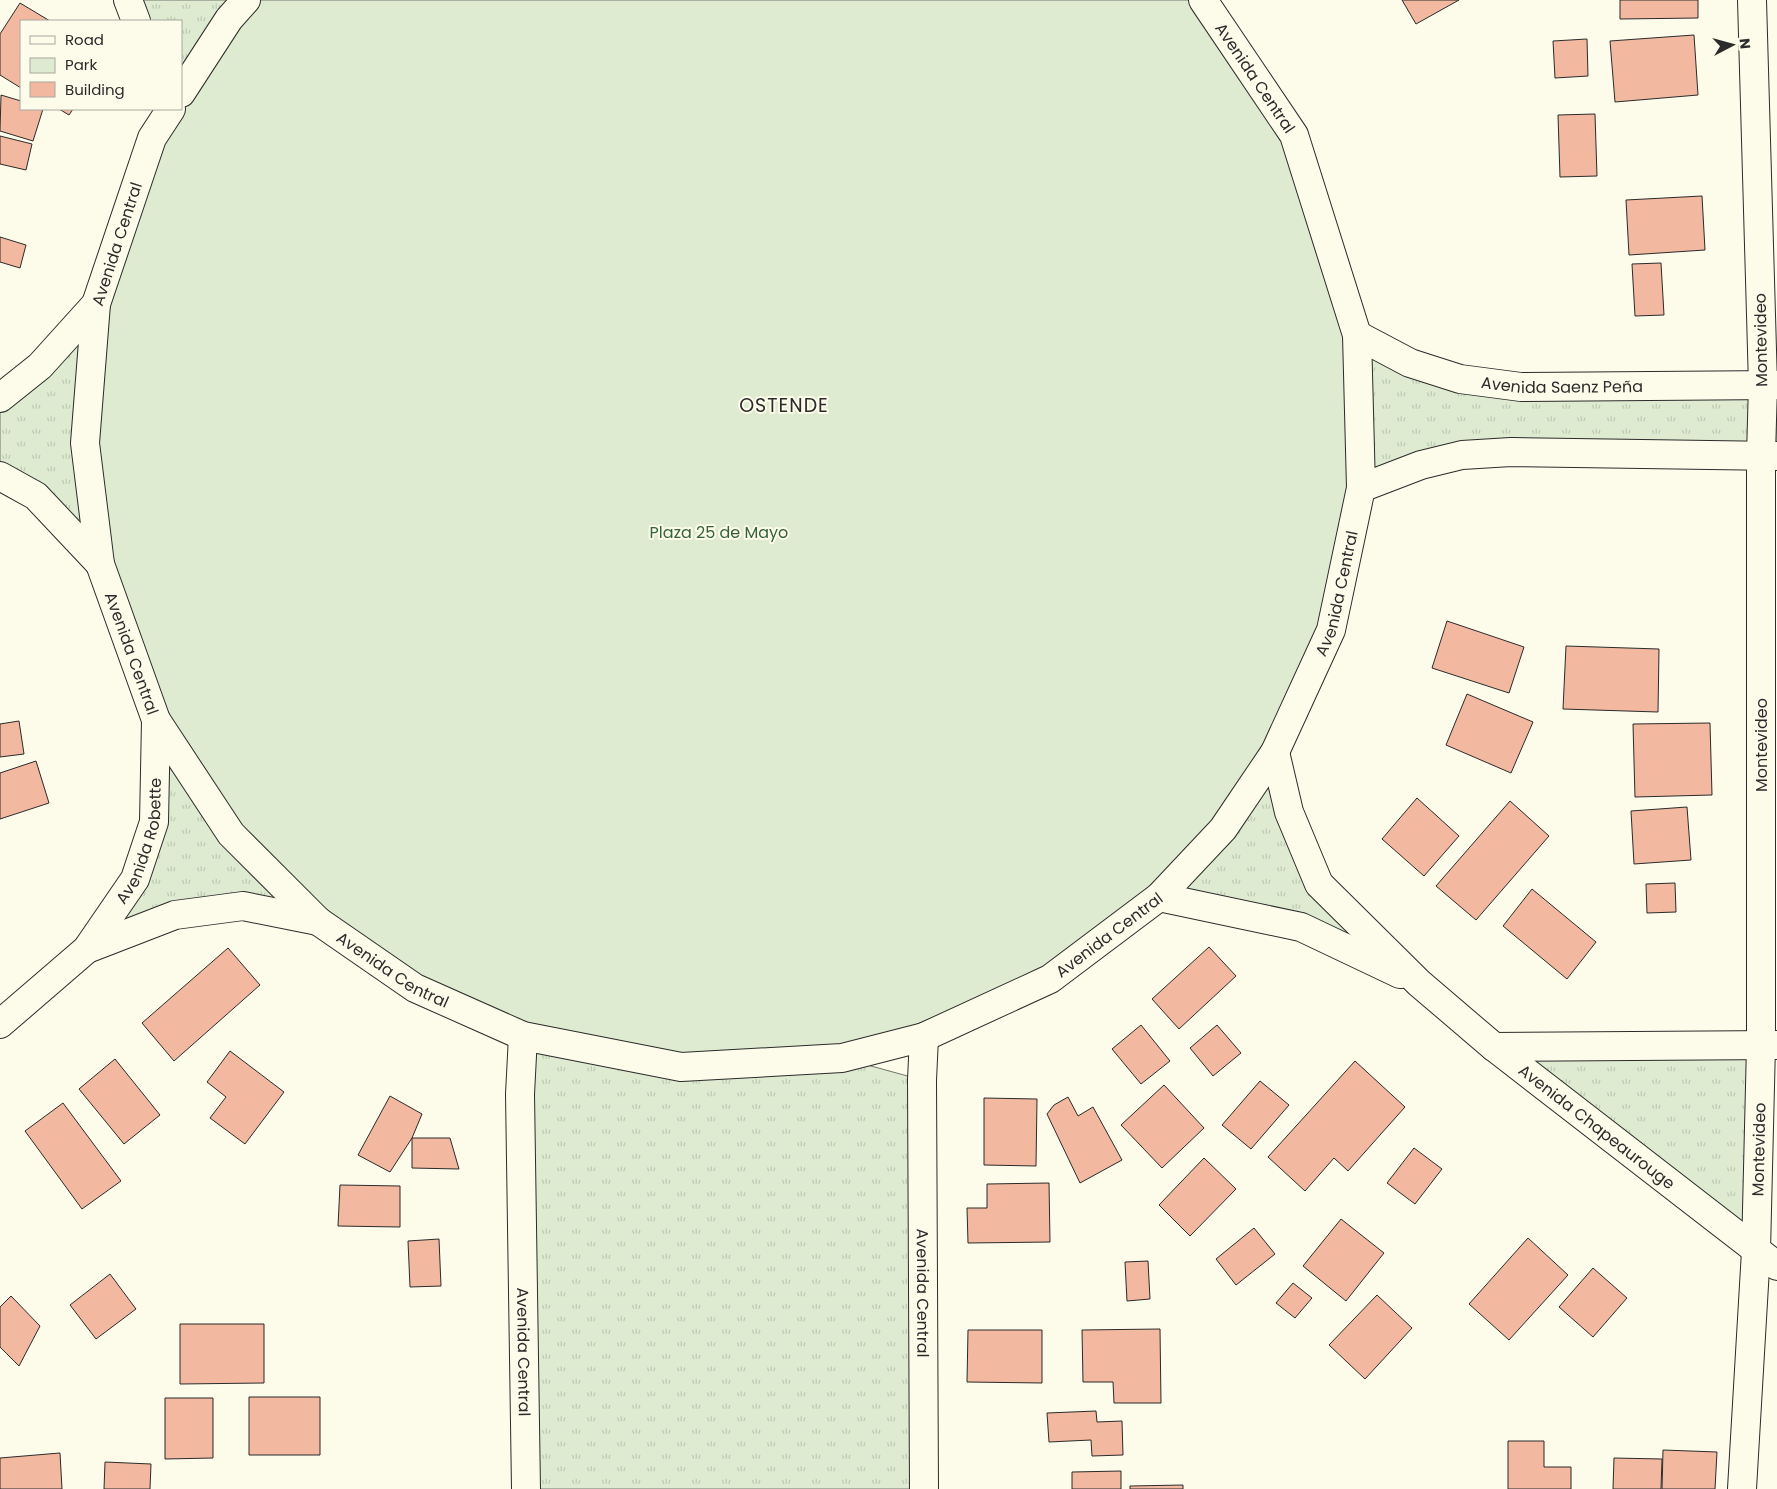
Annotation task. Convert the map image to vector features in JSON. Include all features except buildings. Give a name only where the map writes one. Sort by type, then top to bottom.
[{"type":"street","points":[[128,0],[136,20]]},
{"type":"street","points":[[182,91],[228,19],[246,0]]},
{"type":"street","name":"Avenida Central","points":[[170,110],[152,138],[96,304],[85,443],[100,564],[156,720],[230,834],[318,921],[414,988],[522,1036],[681,1067],[842,1058],[924,1037],[1050,979],[1159,897],[1223,829],[1276,752],[1331,630],[1361,488],[1357,335],[1294,135],[1203,0]]},
{"type":"street","name":"Montevideo","points":[[1742,1489],[1767,1258],[1769,1045],[1770,385],[1752,0]]},
{"type":"street","points":[[150,110],[152,138]]},
{"type":"street","points":[[0,398],[40,366],[96,304]]},
{"type":"street","name":"Avenida Saenz Peña","points":[[1357,335],[1410,363],[1460,379],[1522,387],[1770,385]]},
{"type":"street","points":[[1361,488],[1421,465],[1462,455],[1511,452],[1769,456]]},
{"type":"street","points":[[0,476],[36,496],[100,564]]},
{"type":"street","name":"Avenida Robette","points":[[0,1024],[87,949],[134,879],[154,822],[156,720]]},
{"type":"street","points":[[1276,752],[1289,812],[1319,884],[1419,983]]},
{"type":"street","points":[[1159,897],[1301,927],[1419,983]]},
{"type":"street","name":"Avenida Robette","points":[[87,949],[175,915],[243,906],[318,921]]},
{"type":"street","name":"Avenida Chapeaurouge","points":[[1419,983],[1494,1047],[1767,1258]]},
{"type":"street","name":"Avenida Central","points":[[522,1036],[520,1094],[526,1489]]},
{"type":"street","name":"Avenida Central","points":[[924,1037],[922,1090],[924,1489]]},
{"type":"street","points":[[1494,1047],[1769,1045]]},
{"type":"green space","points":[[128,0],[246,0],[182,92],[182,20],[136,20]]},
{"type":"green space","name":"Plaza 25 de Mayo","points":[[249,0],[1203,0],[1294,135],[1357,335],[1361,488],[1331,630],[1223,829],[1089,955],[924,1037],[681,1067],[523,1036],[318,921],[156,720],[106,586],[85,443],[101,287],[171,110],[182,110],[182,94]]},
{"type":"green space","points":[[96,304],[100,564],[0,481],[0,398]]},
{"type":"green space","points":[[1357,335],[1460,379],[1777,381],[1777,456],[1511,452],[1361,488]]},
{"type":"green space","points":[[156,720],[318,921],[243,906],[87,949],[135,879]]},
{"type":"green space","points":[[1275,752],[1319,884],[1419,983],[1301,927],[1159,897]]},
{"type":"green space","points":[[523,1036],[842,1058],[922,1080],[924,1489],[525,1489]]},
{"type":"green space","points":[[1761,1045],[1756,1251],[1494,1047]]},
{"type":"district","name":"OSTENDE","points":[[784,405]]}]
